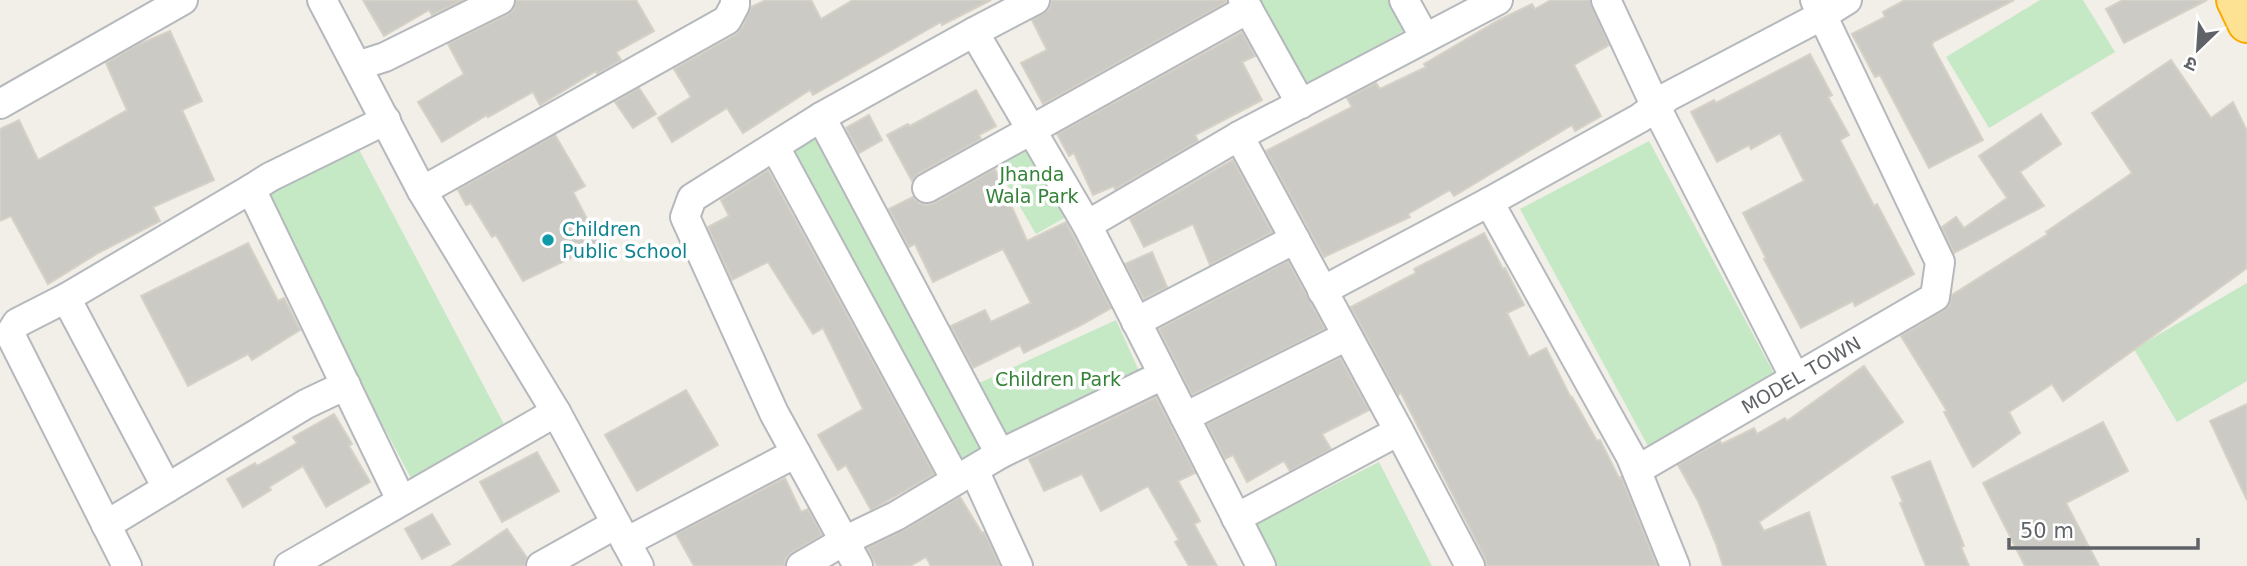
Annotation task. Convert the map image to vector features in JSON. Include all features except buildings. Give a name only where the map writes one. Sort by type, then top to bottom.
[{"type":"highway","points":[[2236,0],[2247,23]]},
{"type":"street","points":[[0,104],[183,0]]},
{"type":"street","points":[[322,0],[422,191],[556,412],[627,544]]},
{"type":"street","points":[[357,66],[385,57],[500,0]]},
{"type":"street","points":[[422,191],[727,20],[735,0]]},
{"type":"street","points":[[858,566],[774,413],[685,217],[692,198],[821,117],[1035,0]]},
{"type":"street","points":[[1404,0],[1425,38]]},
{"type":"street","points":[[1087,225],[1239,136],[1498,0]]},
{"type":"street","points":[[1606,0],[1656,107],[1795,378]]},
{"type":"street","points":[[1322,291],[1489,202],[1656,107],[1669,96],[1819,8],[1847,0]]},
{"type":"street","points":[[927,188],[1245,5],[1301,104]]},
{"type":"street","name":"MODEL TOWN","points":[[1634,464],[1795,378],[1934,297],[1940,261],[1819,8]]},
{"type":"street","points":[[974,32],[1087,225],[1261,566]]},
{"type":"street","points":[[821,117],[1000,454]]},
{"type":"street","points":[[127,566],[12,338],[12,331],[17,323],[66,298],[270,177],[386,120]]},
{"type":"street","points":[[1239,136],[1470,566]]},
{"type":"street","points":[[775,147],[1018,566]]},
{"type":"street","points":[[251,189],[401,500]]},
{"type":"street","points":[[1489,202],[1634,464],[1675,566]]},
{"type":"street","points":[[1136,322],[1295,239]]},
{"type":"street","points":[[66,298],[167,488]]},
{"type":"street","points":[[1185,418],[1347,336]]},
{"type":"street","points":[[801,566],[896,516],[1000,454],[1163,375]]},
{"type":"street","points":[[106,525],[306,404],[346,385]]},
{"type":"street","points":[[289,566],[556,412]]},
{"type":"street","points":[[1237,518],[1399,431]]},
{"type":"street","points":[[541,566],[627,544],[796,453]]},
{"type":"green space","points":[[1256,0],[1393,0],[1409,28],[1306,86]]},
{"type":"green space","points":[[2040,0],[2083,0],[2115,52],[1989,128],[1946,57]]},
{"type":"green space","points":[[821,131],[991,450],[954,468],[784,155]]},
{"type":"green space","name":"Jhanda Wala Park","points":[[1029,136],[1073,213],[1036,234],[991,157]]},
{"type":"green space","points":[[1649,141],[1777,379],[1649,448],[1520,209]]},
{"type":"green space","points":[[356,144],[507,430],[412,480],[260,194]]},
{"type":"green space","points":[[2247,283],[2247,381],[2177,422],[2134,349]]},
{"type":"green space","name":"Children Park","points":[[1116,320],[1140,373],[1000,438],[975,385]]},
{"type":"green space","points":[[1379,462],[1432,566],[1271,566],[1251,527]]},
{"type":"place","name":"Children Public School","points":[[548,240]]}]
